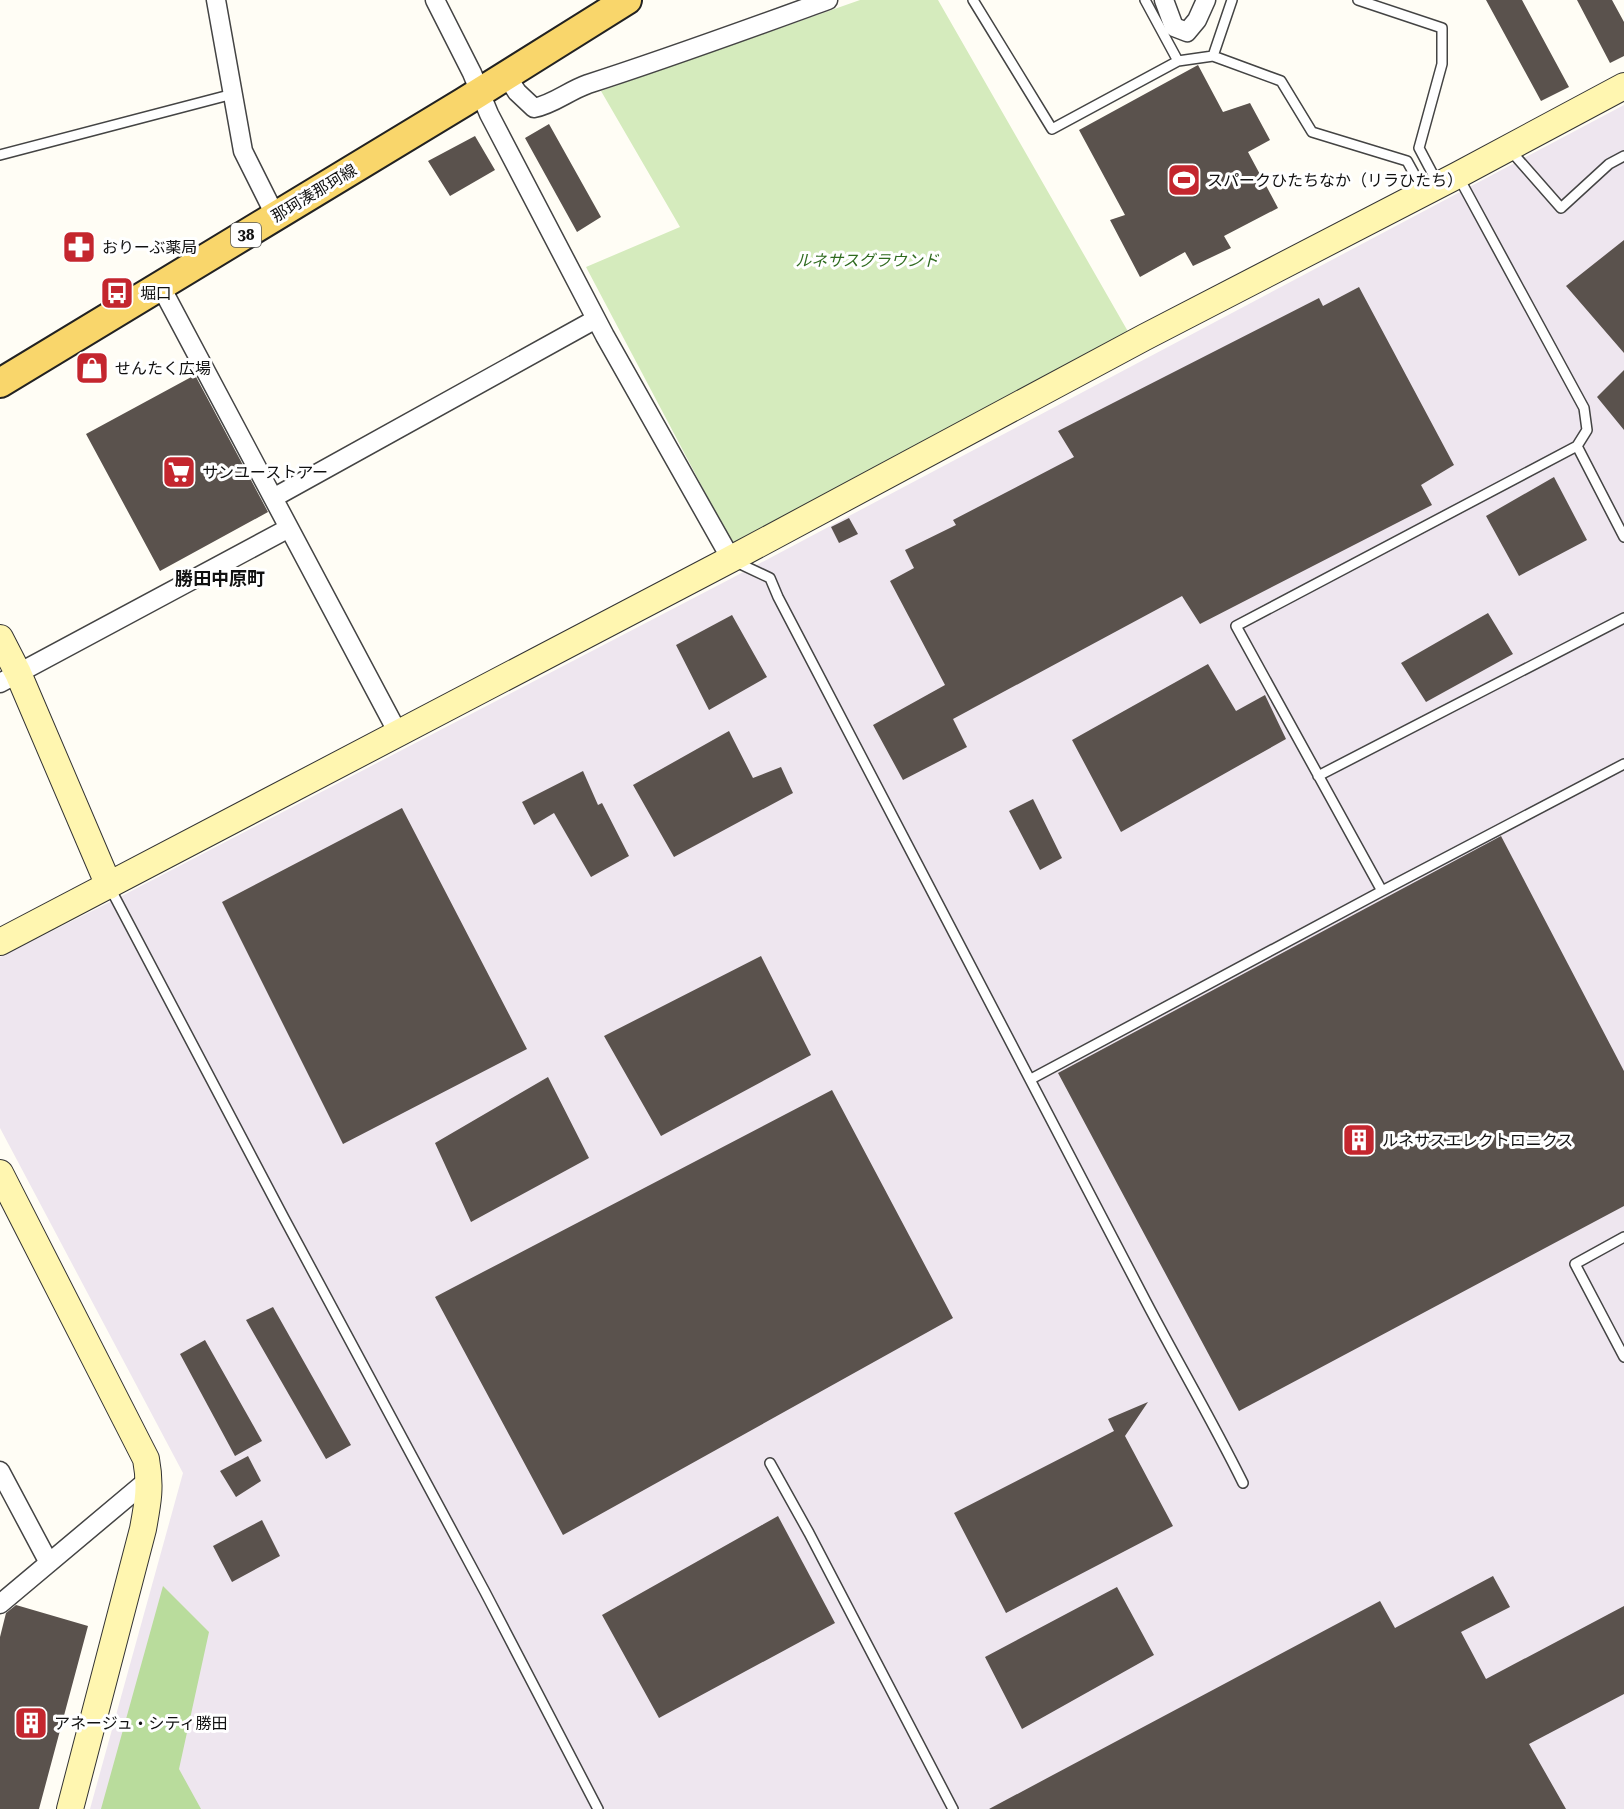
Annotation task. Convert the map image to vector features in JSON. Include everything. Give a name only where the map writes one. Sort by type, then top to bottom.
[{"type":"main road","name":"那珂湊那珂線","points":[[0,383],[161,287],[627,0]]},
{"type":"street","points":[[216,0],[243,151],[276,216]]},
{"type":"street","points":[[435,0],[472,73],[489,114],[596,319],[731,559]]},
{"type":"street","points":[[506,75],[517,92],[534,108],[549,105],[576,88],[640,68],[828,0]]},
{"type":"street","points":[[1164,0],[1174,27],[1187,32],[1197,20],[1206,0]]},
{"type":"street","points":[[0,942],[731,559],[1145,337],[1624,86]]},
{"type":"street","points":[[161,287],[398,733]]},
{"type":"street","points":[[273,498],[596,319]]},
{"type":"street","points":[[9,678],[289,528]]},
{"type":"street","points":[[0,638],[9,678],[109,886]]},
{"type":"street","points":[[0,1173],[146,1459],[149,1479],[149,1496],[143,1529],[70,1809]]},
{"type":"street","points":[[0,1472],[49,1563]]},
{"type":"street","points":[[0,1604],[149,1479]]},
{"type":"lane","points":[[973,0],[1052,129],[1178,61],[1213,56],[1281,81],[1312,132],[1407,160],[1440,184]]},
{"type":"lane","points":[[1145,0],[1178,61]]},
{"type":"lane","points":[[1213,56],[1232,0]]},
{"type":"lane","points":[[1358,0],[1442,28],[1442,64],[1419,148],[1584,408],[1587,430],[1577,446],[1236,626],[1382,891]]},
{"type":"lane","points":[[0,155],[233,94]]},
{"type":"lane","points":[[1508,148],[1561,208],[1609,164],[1624,156]]},
{"type":"lane","points":[[1577,446],[1624,537]]},
{"type":"lane","points":[[731,559],[770,578],[1169,1346],[1243,1483]]},
{"type":"lane","points":[[1318,776],[1624,618]]},
{"type":"lane","points":[[1031,1079],[1624,764]]},
{"type":"lane","points":[[109,886],[598,1809]]},
{"type":"lane","points":[[1624,1237],[1575,1264],[1624,1357]]},
{"type":"lane","points":[[770,1463],[953,1809]]},
{"type":"shaded area","points":[[1624,105],[1624,1809],[90,1809],[183,1473],[0,1128],[0,957],[116,899],[734,577]]},
{"type":"green space","name":"ルネサスグラウンド","points":[[860,0],[938,0],[1130,335],[734,547],[586,267],[680,227],[601,91]]},
{"type":"green space","points":[[163,1586],[209,1632],[179,1769],[201,1809],[101,1809]]},
{"type":"building","points":[[1486,0],[1522,0],[1569,87],[1541,101]]},
{"type":"building","points":[[1577,0],[1612,0],[1624,22],[1624,56],[1610,63]]},
{"type":"building","name":"スパークひたちなか（リラひたち）","points":[[1198,65],[1223,112],[1250,103],[1270,140],[1248,152],[1278,208],[1224,236],[1231,248],[1193,266],[1185,252],[1140,277],[1110,220],[1125,215],[1079,130]]},
{"type":"building","points":[[549,124],[601,217],[577,232],[525,138]]},
{"type":"building","points":[[475,136],[495,170],[450,196],[428,161]]},
{"type":"building","points":[[1624,240],[1624,353],[1566,286]]},
{"type":"building","points":[[1359,287],[1454,465],[1421,485],[1432,505],[1200,624],[1182,596],[953,719],[967,747],[903,780],[873,725],[945,685],[890,581],[914,568],[905,550],[956,525],[953,520],[1074,457],[1058,431],[1319,298],[1323,306]]},
{"type":"building","points":[[1624,370],[1624,430],[1597,397]]},
{"type":"building","name":"サンユーストアー","points":[[195,375],[268,512],[160,571],[86,434]]},
{"type":"building","points":[[1554,477],[1587,540],[1519,576],[1486,516]]},
{"type":"building","points":[[849,518],[858,534],[839,543],[831,527]]},
{"type":"building","points":[[1488,613],[1513,654],[1426,702],[1401,663]]},
{"type":"building","points":[[732,615],[767,677],[709,710],[676,645]]},
{"type":"building","points":[[1208,664],[1236,711],[1265,695],[1286,739],[1121,832],[1072,740]]},
{"type":"building","points":[[729,731],[753,778],[781,767],[793,793],[674,857],[633,785]]},
{"type":"building","points":[[583,771],[598,805],[602,803],[629,856],[591,877],[554,813],[534,825],[522,802]]},
{"type":"building","points":[[1033,799],[1062,858],[1040,870],[1009,811]]},
{"type":"building","points":[[402,808],[527,1049],[343,1144],[222,902]]},
{"type":"building","name":"ルネサスエレクトロニクス","points":[[1501,836],[1624,1071],[1624,1206],[1239,1411],[1058,1073]]},
{"type":"building","points":[[761,956],[811,1055],[661,1136],[604,1036]]},
{"type":"building","points":[[548,1077],[589,1158],[471,1222],[435,1143]]},
{"type":"building","points":[[832,1090],[953,1318],[563,1535],[435,1297]]},
{"type":"building","points":[[273,1307],[351,1445],[326,1459],[246,1320]]},
{"type":"building","points":[[205,1340],[262,1441],[235,1456],[180,1354]]},
{"type":"building","points":[[1148,1402],[1125,1436],[1173,1526],[1006,1613],[954,1513],[1114,1431],[1108,1419]]},
{"type":"building","points":[[248,1456],[261,1481],[236,1497],[220,1471]]},
{"type":"building","points":[[778,1516],[835,1623],[659,1718],[602,1615]]},
{"type":"building","points":[[262,1520],[280,1556],[232,1582],[213,1546]]},
{"type":"building","points":[[1493,1576],[1510,1607],[1461,1632],[1486,1679],[1624,1606],[1624,1694],[1529,1744],[1566,1809],[989,1809],[1380,1601],[1395,1628]]},
{"type":"building","points":[[1117,1587],[1154,1655],[1022,1729],[985,1657]]},
{"type":"building","name":"アネージュ・シティ勝田","points":[[16,1605],[88,1626],[39,1809],[0,1809],[0,1637],[6,1613]]},
{"type":"place","name":"スパークひたちなか（リラひたち）","points":[[1184,180]]},
{"type":"place","name":"おりーぶ薬局","points":[[79,247]]},
{"type":"place","name":"堀口","points":[[117,293]]},
{"type":"place","name":"せんたく広場","points":[[92,368]]},
{"type":"place","name":"サンユーストアー","points":[[179,472]]},
{"type":"place","name":"ルネサスエレクトロニクス","points":[[1359,1140]]},
{"type":"place","name":"アネージュ・シティ勝田","points":[[31,1723]]},
{"type":"district","name":"勝田中原町","points":[[220,578]]}]
